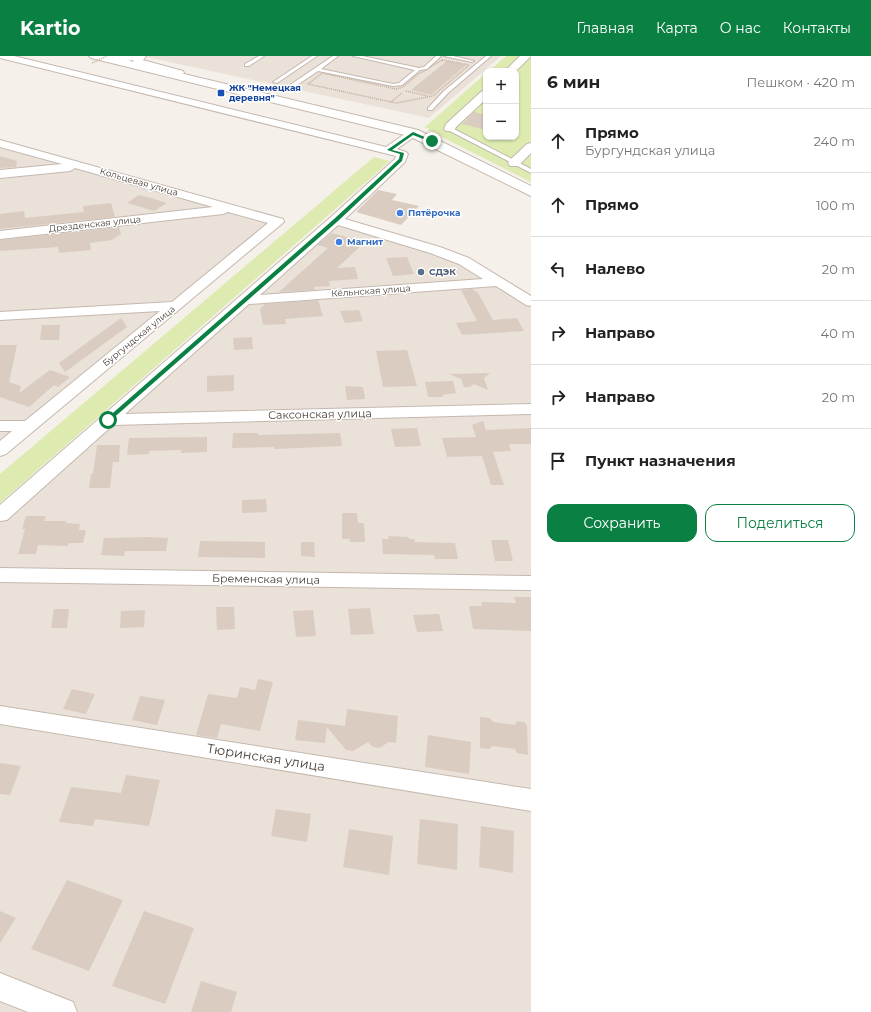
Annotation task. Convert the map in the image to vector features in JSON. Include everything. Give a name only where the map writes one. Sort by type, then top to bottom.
[{"type":"street","points":[[0,515],[336,220],[401,160],[402,154],[2,56]]},
{"type":"street","points":[[107,56],[122,58],[137,56]]},
{"type":"street","points":[[141,56],[138,61],[141,63],[196,78],[201,81]]},
{"type":"street","points":[[513,68],[526,56]]},
{"type":"street","points":[[94,60],[201,81],[413,133],[432,141],[531,192]]},
{"type":"street","points":[[450,129],[450,126],[483,96]]},
{"type":"street","points":[[389,150],[413,133]]},
{"type":"street","name":"Кольцевая улица","points":[[0,143],[278,222]]},
{"type":"street","points":[[514,163],[531,146]]},
{"type":"street","points":[[29,171],[45,163],[44,158],[37,154]]},
{"type":"street","points":[[0,174],[79,166]]},
{"type":"street","points":[[189,214],[196,211],[200,205],[194,198]]},
{"type":"street","name":"Дрезденская улица","points":[[0,235],[231,209]]},
{"type":"street","points":[[336,220],[435,250],[464,261],[531,302]]},
{"type":"street","name":"Бургундская улица","points":[[0,450],[278,222]]},
{"type":"street","name":"Кёльнская улица","points":[[245,300],[498,282]]},
{"type":"street","points":[[0,316],[176,306]]},
{"type":"street","name":"Саксонская улица","points":[[108,420],[531,409]]},
{"type":"street","points":[[0,426],[29,426]]},
{"type":"street","name":"Бременская улица","points":[[0,575],[531,583]]},
{"type":"street","name":"Тюринская улица","points":[[0,715],[531,800]]},
{"type":"street","points":[[0,987],[63,1012]]},
{"type":"lane","points":[[248,65],[262,56]]},
{"type":"lane","points":[[275,82],[315,56]]},
{"type":"lane","points":[[292,86],[336,56]]},
{"type":"lane","points":[[355,56],[419,69],[425,68],[439,56]]},
{"type":"lane","points":[[446,56],[472,61]]},
{"type":"lane","points":[[430,109],[446,92],[489,56]]},
{"type":"lane","points":[[316,69],[393,85],[400,84],[419,69]]},
{"type":"lane","points":[[450,129],[531,171]]},
{"type":"path","points":[[94,60],[107,56]]},
{"type":"path","points":[[398,89],[431,96]]},
{"type":"path","points":[[391,102],[406,91]]},
{"type":"shaded area","points":[[142,56],[501,56],[487,68],[483,68],[483,72],[429,118]]},
{"type":"shaded area","points":[[0,142],[282,222],[0,455]]},
{"type":"shaded area","points":[[330,221],[456,260],[531,305],[531,1012],[0,1012],[0,512]]},
{"type":"green space","points":[[506,56],[531,56],[531,182],[428,130],[429,128],[424,128],[483,76],[483,140],[519,140],[519,68],[492,68]]},
{"type":"green space","points":[[374,157],[390,161],[0,503],[0,474]]},
{"type":"building","points":[[447,61],[466,65],[431,95],[411,90]]},
{"type":"building","points":[[474,112],[483,114],[483,129],[462,124]]},
{"type":"building","points":[[0,156],[17,161],[16,167],[0,168]]},
{"type":"building","points":[[378,190],[397,194],[392,200],[419,206],[401,225],[356,212]]},
{"type":"building","points":[[139,195],[167,203],[154,211],[127,203]]},
{"type":"building","points":[[111,203],[115,217],[0,229],[0,214],[24,211],[25,218],[84,212],[83,206]]},
{"type":"building","points":[[119,227],[121,234],[112,240],[90,243],[91,250],[59,253],[58,247],[0,251],[0,240]]},
{"type":"building","points":[[332,233],[365,242],[337,268],[355,267],[358,279],[329,281],[330,286],[314,287],[315,290],[279,292],[328,248],[317,245]]},
{"type":"building","points":[[407,257],[414,274],[393,276],[386,258]]},
{"type":"building","points":[[472,289],[478,293],[493,320],[517,318],[524,331],[462,335],[456,323],[477,321],[461,290]]},
{"type":"building","points":[[318,300],[323,316],[285,319],[286,324],[263,325],[260,309],[265,304]]},
{"type":"building","points":[[359,310],[363,321],[345,323],[340,311]]},
{"type":"building","points":[[121,318],[127,327],[65,372],[59,363]]},
{"type":"building","points":[[42,325],[60,325],[59,340],[40,340]]},
{"type":"building","points":[[252,337],[253,349],[234,350],[233,338]]},
{"type":"building","points":[[0,345],[17,345],[9,382],[21,386],[19,393],[50,370],[70,377],[58,387],[54,385],[29,407],[0,397]]},
{"type":"building","points":[[407,350],[417,386],[383,387],[376,351]]},
{"type":"building","points":[[490,373],[484,378],[488,390],[474,384],[470,387],[464,387],[461,379],[449,374]]},
{"type":"building","points":[[234,375],[234,391],[207,392],[207,376]]},
{"type":"building","points":[[453,381],[456,393],[442,395],[443,397],[428,397],[425,382]]},
{"type":"building","points":[[345,386],[363,387],[365,399],[347,400]]},
{"type":"building","points":[[483,421],[486,430],[531,428],[531,444],[509,444],[511,451],[493,452],[504,485],[491,485],[482,456],[447,457],[442,438],[476,437],[472,425]]},
{"type":"building","points":[[417,428],[421,446],[395,447],[391,429]]},
{"type":"building","points":[[233,433],[258,433],[258,435],[340,433],[342,446],[275,449],[274,447],[232,448]]},
{"type":"building","points":[[207,437],[207,452],[181,453],[181,450],[149,451],[149,454],[127,455],[129,438]]},
{"type":"building","points":[[97,445],[120,445],[119,462],[113,462],[110,488],[89,488],[91,474],[93,474]]},
{"type":"building","points":[[266,499],[267,512],[242,513],[242,500]]},
{"type":"building","points":[[342,513],[357,513],[358,523],[364,523],[365,542],[350,542],[350,539],[342,539]]},
{"type":"building","points":[[26,516],[46,516],[44,521],[66,521],[66,523],[80,524],[79,530],[86,530],[83,543],[69,543],[68,546],[38,545],[36,554],[18,554],[25,529],[22,529]]},
{"type":"building","points":[[388,536],[408,537],[409,539],[414,539],[415,542],[455,543],[458,559],[435,559],[434,555],[383,554],[382,539],[389,539]]},
{"type":"building","points":[[104,538],[168,538],[166,551],[125,551],[124,556],[101,555]]},
{"type":"building","points":[[491,540],[508,540],[513,561],[495,561]]},
{"type":"building","points":[[200,541],[265,542],[265,558],[198,557]]},
{"type":"building","points":[[301,542],[314,542],[315,557],[301,556]]},
{"type":"building","points":[[514,597],[531,597],[531,631],[473,629],[469,606],[482,606],[481,602],[516,603]]},
{"type":"building","points":[[216,607],[234,607],[235,629],[217,630]]},
{"type":"building","points":[[370,608],[374,634],[351,635],[348,609]]},
{"type":"building","points":[[54,609],[69,609],[67,628],[51,628]]},
{"type":"building","points":[[145,610],[144,627],[120,628],[121,611]]},
{"type":"building","points":[[313,610],[316,636],[296,637],[293,611]]},
{"type":"building","points":[[439,614],[443,631],[417,632],[413,615]]},
{"type":"building","points":[[258,679],[273,682],[260,731],[221,724],[217,738],[196,735],[208,694],[237,698],[240,687],[255,690]]},
{"type":"building","points":[[72,689],[95,694],[86,714],[63,709]]},
{"type":"building","points":[[140,696],[165,700],[157,725],[132,720]]},
{"type":"building","points":[[347,709],[398,716],[396,743],[389,742],[379,748],[373,747],[368,742],[353,751],[346,750],[327,727],[325,743],[295,740],[298,720],[345,726]]},
{"type":"building","points":[[480,717],[490,718],[493,722],[515,725],[517,721],[524,722],[527,726],[528,755],[517,753],[515,749],[492,746],[490,749],[480,748]]},
{"type":"building","points":[[428,735],[471,742],[469,774],[425,767]]},
{"type":"building","points":[[0,763],[21,766],[10,795],[0,794]]},
{"type":"building","points":[[126,775],[160,780],[149,826],[95,819],[93,826],[59,822],[71,787],[121,793]]},
{"type":"building","points":[[276,809],[311,814],[307,842],[271,836]]},
{"type":"building","points":[[420,819],[458,824],[457,870],[417,864]]},
{"type":"building","points":[[481,826],[514,831],[513,873],[479,867]]},
{"type":"building","points":[[349,829],[393,836],[389,875],[343,867]]},
{"type":"building","points":[[67,880],[123,900],[89,971],[31,949]]},
{"type":"building","points":[[0,911],[16,918],[0,943]]},
{"type":"building","points":[[144,911],[194,928],[165,1004],[112,986]]},
{"type":"building","points":[[201,981],[237,992],[231,1012],[191,1012]]},
{"type":"place","name":"ЖК \"Немецкая деревня\"","points":[[221,93]]},
{"type":"place","name":"Пятёрочка","points":[[400,213]]},
{"type":"place","name":"Магнит","points":[[339,242]]},
{"type":"place","name":"СДЭК","points":[[421,272]]},
{"type":"route","points":[[108,420],[336,220],[401,160],[402,154],[389,150],[413,133],[432,141]]}]
